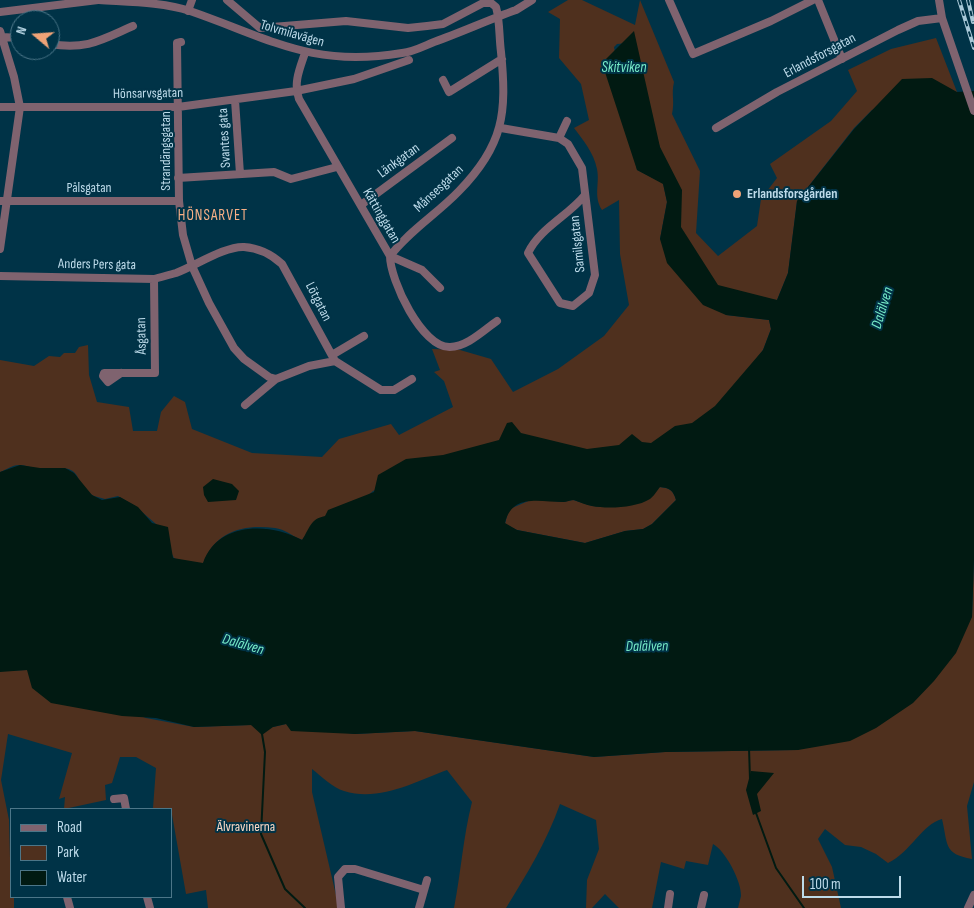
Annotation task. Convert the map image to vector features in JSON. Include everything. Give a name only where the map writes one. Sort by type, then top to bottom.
[{"type":"street","name":"Tolvmilavägen","points":[[0,12],[99,0],[145,3],[188,11],[268,42],[305,53],[345,58],[370,58],[405,53],[499,16],[532,0]]},
{"type":"street","points":[[188,11],[192,0]]},
{"type":"street","points":[[227,0],[260,28],[346,21],[408,28],[427,26],[443,24],[483,3],[491,3],[496,7],[499,16]]},
{"type":"street","points":[[669,0],[693,54],[771,21],[813,0]]},
{"type":"street","points":[[818,0],[842,58]]},
{"type":"street","points":[[939,0],[942,18],[974,111]]},
{"type":"street","name":"Månsesgatan","points":[[390,256],[403,240],[458,192],[474,174],[491,149],[501,128],[505,103],[499,16]]},
{"type":"street","name":"Erlandsforsgatan","points":[[716,128],[842,58],[918,21],[942,18]]},
{"type":"street","points":[[60,45],[71,47],[90,44],[110,38],[133,26]]},
{"type":"street","points":[[0,249],[4,201],[20,107],[1,34]]},
{"type":"street","name":"Strandängsgatan","points":[[181,42],[177,43],[179,200],[184,235],[192,266],[234,348],[244,359],[269,377],[276,379]]},
{"type":"street","points":[[296,91],[298,72],[305,53]]},
{"type":"street","points":[[443,80],[449,92],[502,59]]},
{"type":"street","name":"Hönsarvsgatan","points":[[0,107],[178,107],[296,91],[354,79],[409,60]]},
{"type":"street","name":"Kättinggatan","points":[[296,91],[337,167],[390,256],[390,267],[398,290],[427,337],[434,343],[449,348],[457,346],[497,321]]},
{"type":"street","name":"Svantes gata","points":[[235,100],[240,174]]},
{"type":"street","points":[[501,128],[559,138],[567,121]]},
{"type":"street","name":"Länkgatan","points":[[360,205],[452,138]]},
{"type":"street","name":"Samilsgatan","points":[[559,138],[568,144],[582,168],[595,275],[589,292],[573,306],[560,304],[528,253],[532,245],[585,195]]},
{"type":"street","points":[[178,178],[274,172],[291,179],[337,167]]},
{"type":"street","name":"Pålsgatan","points":[[4,201],[179,200]]},
{"type":"street","name":"Lötgatan","points":[[192,266],[225,252],[243,247],[260,250],[272,255],[282,264],[294,282],[333,358]]},
{"type":"street","points":[[390,256],[422,270],[440,288]]},
{"type":"street","name":"Anders Pers gata","points":[[0,276],[154,279],[192,266]]},
{"type":"street","name":"Åsgatan","points":[[104,373],[155,373],[154,279]]},
{"type":"street","points":[[245,405],[276,379],[333,358],[364,336]]},
{"type":"street","points":[[333,358],[381,390],[394,390],[412,379]]},
{"type":"street","points":[[114,799],[124,798],[126,808]]},
{"type":"street","points":[[341,908],[338,877],[345,870],[356,869],[424,890]]},
{"type":"street","points":[[419,908],[427,880]]},
{"type":"street","points":[[668,908],[670,894]]},
{"type":"street","points":[[701,908],[704,895]]},
{"type":"street","points":[[968,908],[974,895]]},
{"type":"green space","points":[[568,0],[582,0],[635,25],[640,0],[674,82],[672,114],[700,171],[696,233],[718,256],[757,226],[761,199],[777,178],[770,164],[831,121],[857,91],[848,70],[891,49],[936,38],[957,92],[872,110],[854,128],[797,201],[788,273],[777,300],[726,296],[684,251],[662,154],[628,43],[617,44],[614,47],[637,170],[663,183],[667,202],[660,239],[726,315],[769,320],[771,329],[763,350],[716,412],[654,446],[617,446],[578,451],[500,441],[373,491],[315,542],[300,539],[279,529],[252,527],[241,529],[223,537],[208,553],[203,564],[195,568],[174,558],[156,524],[135,506],[118,496],[105,499],[94,496],[82,489],[73,471],[63,468],[39,469],[22,465],[0,472],[0,360],[34,366],[49,356],[60,357],[64,353],[75,353],[79,347],[88,345],[89,375],[97,402],[129,407],[133,431],[157,431],[161,412],[174,396],[185,402],[192,429],[252,453],[322,457],[339,439],[391,424],[399,435],[453,407],[444,381],[434,372],[440,370],[432,349],[460,350],[491,359],[513,392],[558,369],[604,336],[629,305],[620,254],[619,200],[602,210],[597,195],[598,174],[596,163],[588,147],[574,128],[589,120],[581,84],[559,58],[560,19],[548,12]]},
{"type":"green space","points":[[659,487],[670,490],[676,500],[652,524],[643,529],[625,531],[585,543],[517,530],[505,524],[508,512],[512,508],[533,499],[563,502],[573,500],[592,506],[606,507],[637,503]]},
{"type":"green space","name":"Älvravinerna","points":[[974,559],[974,782],[967,806],[972,859],[951,851],[946,841],[942,819],[928,826],[903,852],[888,863],[876,854],[861,847],[845,845],[825,829],[818,839],[832,867],[841,908],[738,908],[741,890],[736,875],[723,853],[713,844],[708,865],[686,861],[684,869],[661,862],[652,908],[619,908],[605,894],[592,908],[586,908],[587,880],[599,849],[596,820],[560,804],[543,844],[506,908],[454,908],[466,828],[472,802],[447,770],[397,789],[370,794],[357,794],[331,785],[312,769],[312,792],[339,908],[208,908],[206,890],[186,894],[172,808],[153,808],[156,768],[136,757],[120,757],[112,783],[105,785],[106,800],[64,808],[65,797],[59,799],[72,753],[8,734],[1,780],[9,820],[10,898],[14,898],[14,908],[0,908],[0,671],[27,670],[146,718],[194,727],[251,725],[273,727],[286,724],[355,734],[415,731],[594,757],[665,752],[798,750],[972,617]]},
{"type":"water","points":[[634,31],[660,147],[682,190],[681,227],[718,285],[777,300],[788,273],[797,201],[854,129],[902,79],[932,78],[957,92],[974,91],[974,559],[972,617],[956,653],[934,681],[913,703],[876,728],[850,741],[798,750],[665,752],[594,757],[415,731],[355,734],[291,731],[286,724],[273,727],[262,735],[251,725],[194,727],[156,718],[122,716],[51,703],[32,688],[27,670],[0,672],[0,472],[20,465],[40,468],[65,468],[74,473],[92,495],[102,500],[120,497],[138,507],[152,523],[168,527],[173,558],[203,563],[210,550],[220,540],[232,533],[245,529],[275,530],[302,540],[316,519],[325,516],[328,510],[374,492],[378,475],[406,459],[443,455],[499,440],[507,423],[512,422],[521,433],[587,449],[619,445],[632,434],[642,442],[651,443],[675,426],[692,423],[715,406],[763,350],[771,329],[769,320],[726,315],[703,305],[667,263],[660,239],[667,202],[663,184],[637,170],[602,63]],"holes":[[[660,487],[671,490],[676,500],[652,524],[643,529],[625,531],[585,543],[517,530],[505,523],[514,507],[528,501],[563,502],[574,500],[598,507],[621,507],[644,502],[651,498]]]},
{"type":"water","points":[[213,479],[232,484],[239,491],[236,500],[208,502],[204,495],[203,487]]},
{"type":"water","points":[[751,771],[774,773],[757,794],[761,811],[753,815],[746,790]]},
{"type":"waterway","points":[[262,734],[265,752],[261,834],[285,889],[305,908]]},
{"type":"waterway","points":[[749,748],[750,779]]},
{"type":"waterway","points":[[756,813],[776,868],[804,908]]},
{"type":"railway","points":[[959,0],[974,48]]},
{"type":"railway","points":[[968,0],[973,22]]},
{"type":"place","name":"Erlandsforsgården","points":[[737,194]]},
{"type":"district","name":"HÖNSARVET","points":[[213,216]]},
{"type":"water label","name":"Skitviken","points":[[624,68]]},
{"type":"water label","name":"Dalälven","points":[[883,308]]},
{"type":"water label","name":"Dalälven","points":[[243,645]]},
{"type":"water label","name":"Dalälven","points":[[647,647]]}]
